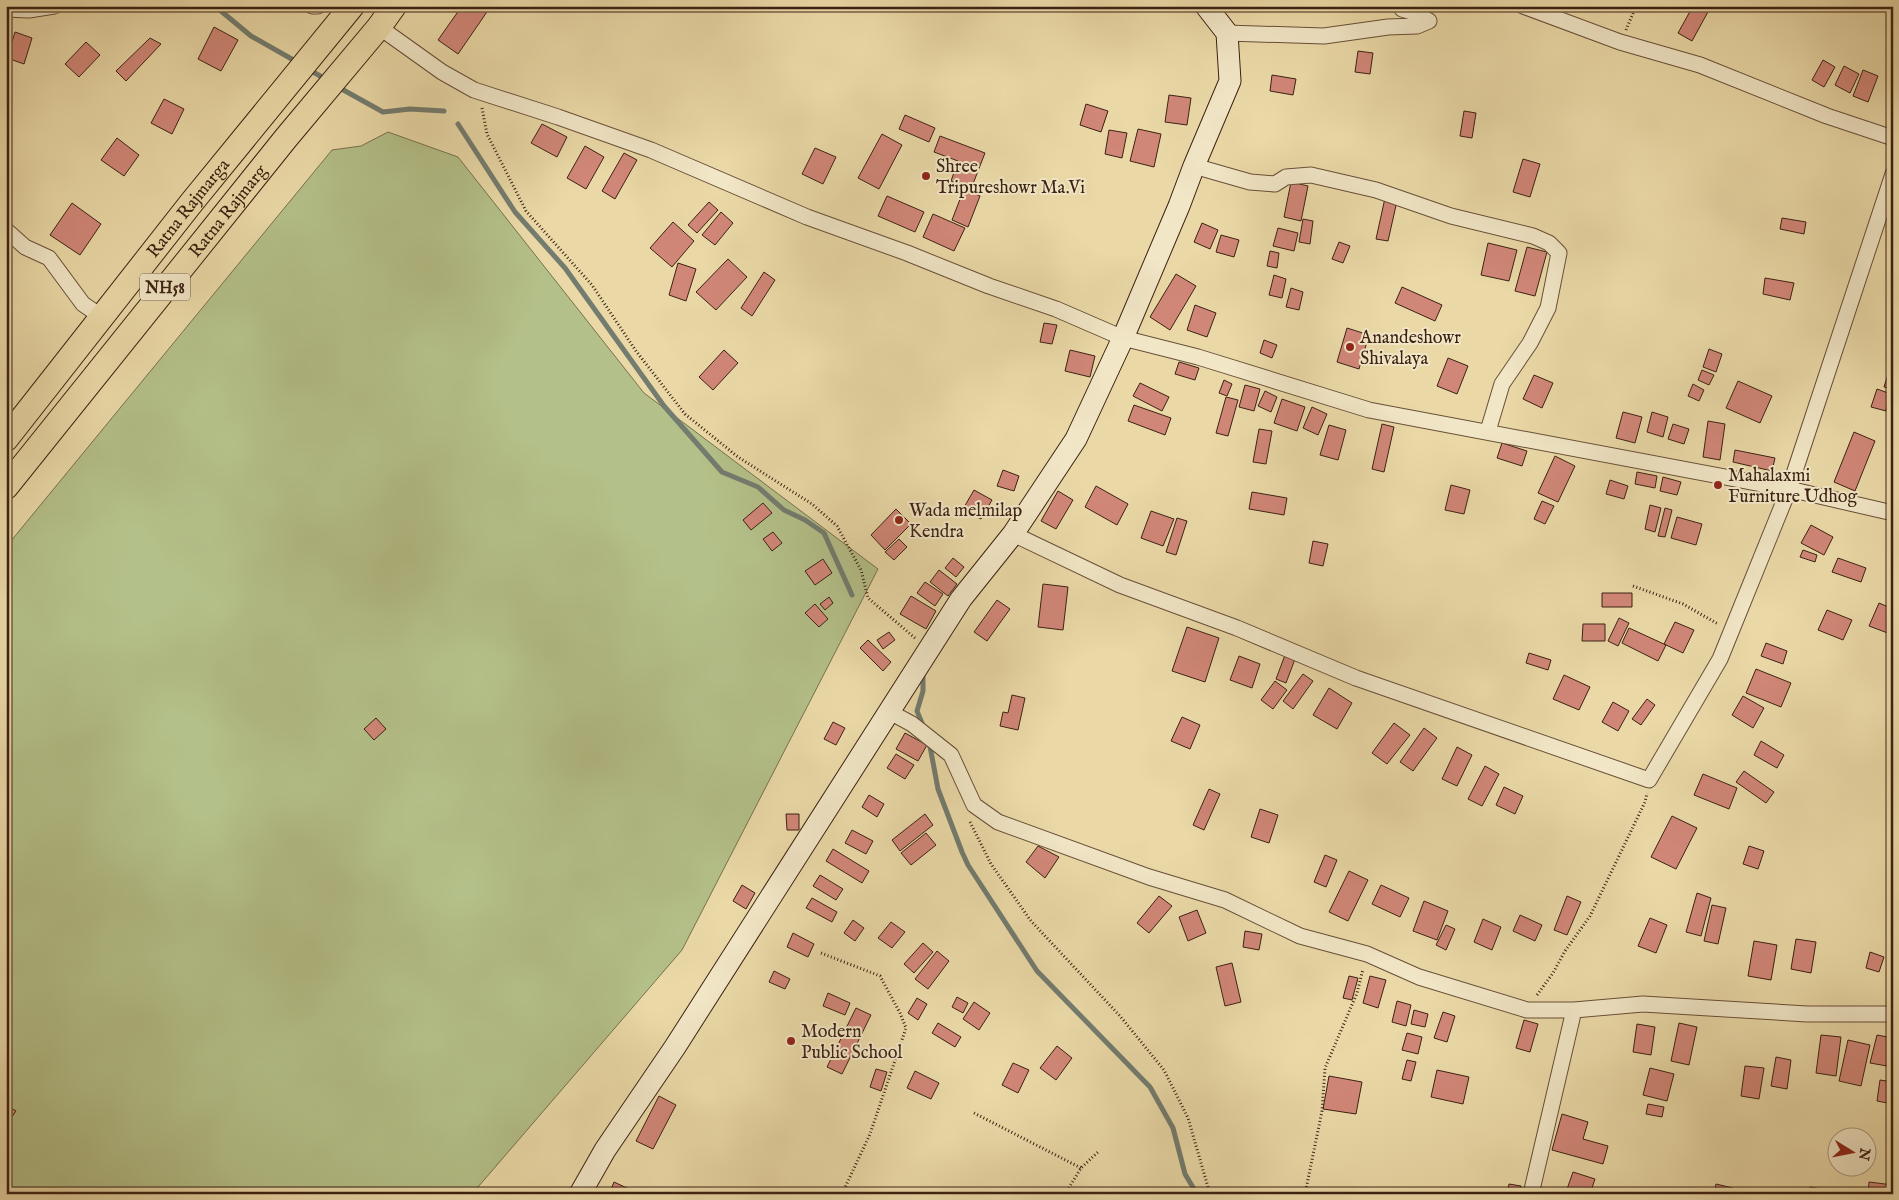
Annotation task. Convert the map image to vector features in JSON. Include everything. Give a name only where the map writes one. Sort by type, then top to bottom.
[{"type":"main road","name":"Ratna Rajmarg","points":[[6,487],[394,6]]},
{"type":"main road","points":[[580,1194],[605,1150],[675,1047],[960,599],[1013,534],[1076,439],[1123,338],[1230,81],[1227,34],[1206,6]]},
{"type":"main road","name":"Ratna Rajmarga","points":[[6,439],[192,202],[349,11]]},
{"type":"street","points":[[6,9],[29,10],[54,6]]},
{"type":"street","points":[[312,6],[318,6]]},
{"type":"street","points":[[1227,34],[1324,36],[1388,27],[1417,26],[1429,21],[1415,13],[1402,9],[1400,6]]},
{"type":"street","points":[[1523,6],[1620,42],[1700,65],[1827,116],[1893,138]]},
{"type":"street","points":[[376,30],[474,90],[651,150],[807,217],[907,253],[989,286],[1056,309],[1123,338],[1198,357],[1369,410],[1789,489],[1893,513]]},
{"type":"street","points":[[1194,166],[1250,182],[1275,184],[1286,177],[1311,175],[1376,190],[1451,216],[1533,236],[1549,243],[1559,253],[1548,308],[1530,343],[1502,384],[1488,431]]},
{"type":"street","points":[[1013,534],[1120,586],[1237,628],[1356,678],[1649,780],[1720,659],[1789,489],[1893,174]]},
{"type":"street","points":[[6,230],[25,247],[49,258],[83,304],[102,317]]},
{"type":"street","points":[[888,711],[912,724],[951,755],[974,805],[998,822],[1149,877],[1225,900],[1300,936],[1367,954],[1419,977],[1527,1010],[1574,1010],[1643,1004],[1807,1014],[1893,1014]]},
{"type":"street","points":[[1530,1194],[1574,1010]]},
{"type":"path","points":[[1620,42],[1636,6]]},
{"type":"path","points":[[482,106],[487,134],[526,212],[592,285],[636,350],[685,414],[738,458],[812,504],[837,526],[861,570],[868,598],[929,650]]},
{"type":"path","points":[[1633,586],[1683,604],[1731,632]]},
{"type":"path","points":[[1527,1010],[1590,916],[1645,802],[1649,780]]},
{"type":"path","points":[[968,817],[991,864],[1031,921],[1120,1016],[1164,1070],[1188,1118],[1210,1194]]},
{"type":"path","points":[[821,953],[880,976],[906,1028],[870,1134],[842,1194]]},
{"type":"path","points":[[1305,1194],[1322,1112],[1325,1068],[1357,993],[1367,954]]},
{"type":"path","points":[[974,1113],[1081,1168]]},
{"type":"path","points":[[1065,1194],[1081,1168],[1098,1152]]},
{"type":"green space","points":[[388,132],[458,157],[644,393],[878,569],[682,950],[472,1194],[6,1194],[6,547],[332,150],[361,146]]},
{"type":"building","points":[[462,6],[491,6],[458,54],[438,40]]},
{"type":"building","points":[[1693,6],[1702,6],[1709,10],[1692,41],[1678,33]]},
{"type":"building","points":[[214,27],[238,40],[221,71],[198,59]]},
{"type":"building","points":[[15,32],[32,38],[24,64],[7,58]]},
{"type":"building","points":[[150,38],[161,44],[126,81],[116,71]]},
{"type":"building","points":[[86,42],[100,55],[79,77],[65,64]]},
{"type":"building","points":[[1358,51],[1373,53],[1370,74],[1355,72]]},
{"type":"building","points":[[1823,60],[1835,67],[1824,87],[1812,80]]},
{"type":"building","points":[[1844,66],[1859,74],[1850,93],[1835,85]]},
{"type":"building","points":[[1863,70],[1878,76],[1868,102],[1853,96]]},
{"type":"building","points":[[1272,75],[1296,79],[1293,95],[1270,91]]},
{"type":"building","points":[[1169,95],[1191,98],[1187,125],[1165,122]]},
{"type":"building","points":[[164,99],[184,109],[172,134],[151,123]]},
{"type":"building","points":[[1086,104],[1108,111],[1101,132],[1080,125]]},
{"type":"building","points":[[1464,111],[1476,113],[1472,138],[1460,136]]},
{"type":"building","points":[[905,115],[935,128],[929,142],[899,129]]},
{"type":"building","points":[[542,124],[567,137],[557,157],[531,143]]},
{"type":"building","points":[[1138,129],[1161,134],[1154,167],[1130,161]]},
{"type":"building","points":[[1109,130],[1127,133],[1122,158],[1105,154]]},
{"type":"building","points":[[882,134],[902,145],[879,189],[858,178]]},
{"type":"building","points":[[940,136],[985,153],[971,189],[951,181],[958,161],[934,152]]},
{"type":"building","points":[[117,138],[139,155],[124,176],[101,160]]},
{"type":"building","points":[[585,146],[604,157],[586,189],[567,178]]},
{"type":"building","points":[[815,148],[836,157],[823,184],[802,174]]},
{"type":"building","points":[[624,153],[637,160],[615,199],[602,191]]},
{"type":"building","points":[[1523,159],[1540,164],[1530,197],[1513,192]]},
{"type":"building","points":[[1291,182],[1308,186],[1301,221],[1284,217]]},
{"type":"building","points":[[964,189],[980,196],[968,227],[952,220]]},
{"type":"building","points":[[887,196],[924,212],[915,232],[878,216]]},
{"type":"building","points":[[1385,198],[1397,201],[1388,241],[1376,239]]},
{"type":"building","points":[[709,202],[718,210],[697,233],[688,225]]},
{"type":"building","points":[[72,203],[101,224],[80,255],[50,235]]},
{"type":"building","points":[[721,212],[733,223],[715,245],[702,235]]},
{"type":"building","points":[[933,214],[965,228],[954,251],[923,237]]},
{"type":"building","points":[[1782,218],[1806,222],[1804,234],[1780,229]]},
{"type":"building","points":[[1303,219],[1313,221],[1310,244],[1299,242]]},
{"type":"building","points":[[673,222],[694,241],[672,267],[650,248]]},
{"type":"building","points":[[1202,223],[1218,230],[1210,249],[1194,242]]},
{"type":"building","points":[[1278,228],[1298,233],[1294,251],[1273,246]]},
{"type":"building","points":[[1221,235],[1239,240],[1234,257],[1216,252]]},
{"type":"building","points":[[1339,242],[1350,246],[1343,263],[1332,259]]},
{"type":"building","points":[[1488,243],[1517,250],[1509,281],[1481,275]]},
{"type":"building","points":[[1527,247],[1547,252],[1535,296],[1515,291]]},
{"type":"building","points":[[1270,251],[1279,253],[1277,268],[1267,266]]},
{"type":"building","points":[[728,259],[747,277],[716,310],[696,292]]},
{"type":"building","points":[[678,263],[696,269],[686,301],[669,295]]},
{"type":"building","points":[[764,272],[775,280],[752,316],[741,308]]},
{"type":"building","points":[[1176,274],[1196,286],[1170,330],[1150,317]]},
{"type":"building","points":[[1274,275],[1286,279],[1282,298],[1269,295]]},
{"type":"building","points":[[1765,278],[1794,283],[1790,300],[1763,294]]},
{"type":"building","points":[[1402,287],[1442,305],[1435,321],[1395,303]]},
{"type":"building","points":[[1291,288],[1303,292],[1299,310],[1286,307]]},
{"type":"building","points":[[1195,305],[1216,313],[1207,337],[1187,330]]},
{"type":"building","points":[[1044,323],[1057,325],[1052,344],[1040,342]]},
{"type":"building","points":[[1347,328],[1369,335],[1359,369],[1337,362]]},
{"type":"building","points":[[1264,340],[1277,345],[1272,358],[1260,353]]},
{"type":"building","points":[[1709,349],[1722,354],[1716,372],[1703,367]]},
{"type":"building","points":[[724,350],[738,363],[713,390],[699,377]]},
{"type":"building","points":[[1070,350],[1095,356],[1090,377],[1065,371]]},
{"type":"building","points":[[1448,358],[1468,366],[1457,394],[1437,386]]},
{"type":"building","points":[[1179,362],[1199,368],[1195,380],[1175,374]]},
{"type":"building","points":[[1702,370],[1714,375],[1709,385],[1698,380]]},
{"type":"building","points":[[1889,371],[1893,372],[1893,389],[1884,387]]},
{"type":"building","points":[[1534,375],[1553,383],[1542,408],[1523,399]]},
{"type":"building","points":[[1224,380],[1232,384],[1227,396],[1219,393]]},
{"type":"building","points":[[1738,381],[1772,396],[1760,423],[1726,408]]},
{"type":"building","points":[[1140,383],[1169,397],[1162,411],[1133,396]]},
{"type":"building","points":[[1693,384],[1704,390],[1699,401],[1688,396]]},
{"type":"building","points":[[1245,385],[1260,389],[1254,411],[1239,407]]},
{"type":"building","points":[[1877,389],[1891,394],[1886,411],[1871,407]]},
{"type":"building","points":[[1265,391],[1277,397],[1271,412],[1258,406]]},
{"type":"building","points":[[1226,397],[1238,400],[1228,436],[1216,433]]},
{"type":"building","points":[[1282,399],[1305,407],[1297,431],[1274,423]]},
{"type":"building","points":[[1134,405],[1171,418],[1165,435],[1128,421]]},
{"type":"building","points":[[1312,407],[1327,414],[1318,435],[1303,428]]},
{"type":"building","points":[[1623,412],[1642,417],[1635,443],[1616,438]]},
{"type":"building","points":[[1652,412],[1668,417],[1663,437],[1647,432]]},
{"type":"building","points":[[1708,421],[1725,424],[1720,460],[1703,457]]},
{"type":"building","points":[[1382,424],[1394,427],[1384,472],[1372,469]]},
{"type":"building","points":[[1673,424],[1689,429],[1684,444],[1668,439]]},
{"type":"building","points":[[1329,425],[1346,430],[1338,460],[1320,455]]},
{"type":"building","points":[[1259,429],[1272,431],[1266,464],[1253,462]]},
{"type":"building","points":[[1854,432],[1875,441],[1855,491],[1834,482]]},
{"type":"building","points":[[1502,443],[1527,451],[1522,466],[1497,458]]},
{"type":"building","points":[[1735,450],[1775,458],[1772,471],[1733,462]]},
{"type":"building","points":[[1555,456],[1575,466],[1558,502],[1538,493]]},
{"type":"building","points":[[1003,470],[1019,476],[1014,491],[997,486]]},
{"type":"building","points":[[1637,472],[1657,476],[1655,488],[1635,484]]},
{"type":"building","points":[[1663,477],[1681,482],[1677,495],[1660,491]]},
{"type":"building","points":[[1610,480],[1628,486],[1624,499],[1606,494]]},
{"type":"building","points":[[1451,485],[1470,490],[1464,514],[1445,510]]},
{"type":"building","points":[[1096,486],[1128,504],[1117,525],[1085,507]]},
{"type":"building","points":[[974,490],[992,500],[981,519],[963,509]]},
{"type":"building","points":[[1058,491],[1073,500],[1056,529],[1041,521]]},
{"type":"building","points":[[1252,492],[1287,498],[1284,515],[1249,509]]},
{"type":"building","points":[[1542,501],[1554,506],[1545,524],[1534,519]]},
{"type":"building","points":[[763,503],[772,513],[751,530],[743,520]]},
{"type":"building","points":[[1650,505],[1661,508],[1655,532],[1645,529]]},
{"type":"building","points":[[1665,508],[1672,510],[1665,537],[1658,536]]},
{"type":"building","points":[[896,509],[911,524],[885,550],[871,535]]},
{"type":"building","points":[[1151,511],[1174,519],[1163,546],[1141,538]]},
{"type":"building","points":[[1677,517],[1702,524],[1696,545],[1671,538]]},
{"type":"building","points":[[1177,518],[1187,521],[1176,555],[1166,552]]},
{"type":"building","points":[[1811,525],[1833,537],[1824,555],[1801,543]]},
{"type":"building","points":[[773,532],[782,543],[772,551],[763,539]]},
{"type":"building","points":[[899,539],[907,547],[894,560],[885,552]]},
{"type":"building","points":[[1313,541],[1328,544],[1323,566],[1309,563]]},
{"type":"building","points":[[1803,550],[1817,555],[1815,562],[1800,557]]},
{"type":"building","points":[[953,558],[964,567],[956,577],[945,568]]},
{"type":"building","points":[[1838,558],[1866,568],[1861,582],[1832,572]]},
{"type":"building","points":[[823,559],[832,573],[815,585],[805,571]]},
{"type":"building","points":[[939,570],[957,584],[948,596],[930,582]]},
{"type":"building","points":[[925,582],[943,594],[935,606],[917,593]]},
{"type":"building","points":[[1043,584],[1068,587],[1063,630],[1038,627]]},
{"type":"building","points":[[1602,593],[1632,593],[1632,607],[1602,607]]},
{"type":"building","points":[[911,596],[936,611],[926,629],[900,614]]},
{"type":"building","points":[[829,597],[833,603],[825,610],[820,604]]},
{"type":"building","points":[[997,600],[1010,609],[987,641],[974,632]]},
{"type":"building","points":[[1879,603],[1893,609],[1893,635],[1869,626]]},
{"type":"building","points":[[815,604],[828,619],[819,627],[805,613]]},
{"type":"building","points":[[1827,610],[1852,620],[1843,640],[1818,630]]},
{"type":"building","points":[[1619,618],[1629,623],[1618,646],[1608,641]]},
{"type":"building","points":[[1675,622],[1694,630],[1683,653],[1664,644]]},
{"type":"building","points":[[1583,624],[1605,624],[1605,641],[1582,641]]},
{"type":"building","points":[[1187,627],[1219,638],[1205,682],[1172,671]]},
{"type":"building","points":[[1629,628],[1666,645],[1658,661],[1622,643]]},
{"type":"building","points":[[889,632],[895,640],[883,649],[877,640]]},
{"type":"building","points":[[868,640],[891,662],[883,671],[860,648]]},
{"type":"building","points":[[1766,643],[1787,651],[1783,664],[1761,656]]},
{"type":"building","points":[[1529,653],[1551,660],[1548,670],[1526,663]]},
{"type":"building","points":[[1285,655],[1295,659],[1286,683],[1276,679]]},
{"type":"building","points":[[1239,656],[1260,664],[1252,688],[1230,680]]},
{"type":"building","points":[[1756,669],[1791,683],[1781,707],[1746,693]]},
{"type":"building","points":[[1303,674],[1313,681],[1293,709],[1283,701]]},
{"type":"building","points":[[1564,675],[1590,687],[1579,710],[1553,699]]},
{"type":"building","points":[[1275,681],[1287,690],[1273,709],[1261,700]]},
{"type":"building","points":[[1329,688],[1352,703],[1337,729],[1313,715]]},
{"type":"building","points":[[1012,695],[1025,698],[1018,730],[1000,726],[1003,712],[1008,713]]},
{"type":"building","points":[[1743,696],[1764,708],[1753,728],[1732,715]]},
{"type":"building","points":[[1647,699],[1655,705],[1641,725],[1632,719]]},
{"type":"building","points":[[1613,702],[1629,711],[1618,731],[1602,722]]},
{"type":"building","points":[[1182,717],[1200,725],[1190,749],[1171,741]]},
{"type":"building","points":[[376,718],[386,729],[374,740],[364,729]]},
{"type":"building","points":[[833,722],[845,728],[836,745],[824,739]]},
{"type":"building","points":[[1394,723],[1410,735],[1387,764],[1372,753]]},
{"type":"building","points":[[1424,728],[1437,738],[1413,771],[1400,762]]},
{"type":"building","points":[[905,733],[927,745],[918,761],[896,749]]},
{"type":"building","points":[[1761,741],[1784,755],[1777,768],[1754,755]]},
{"type":"building","points":[[1457,747],[1472,755],[1457,786],[1442,779]]},
{"type":"building","points":[[896,754],[914,765],[905,779],[887,768]]},
{"type":"building","points":[[1485,766],[1499,774],[1482,806],[1468,799]]},
{"type":"building","points":[[1744,771],[1774,792],[1766,803],[1736,782]]},
{"type":"building","points":[[1703,774],[1737,788],[1729,809],[1694,795]]},
{"type":"building","points":[[1504,787],[1523,796],[1515,814],[1496,805]]},
{"type":"building","points":[[1209,789],[1220,794],[1204,830],[1193,825]]},
{"type":"building","points":[[869,795],[884,804],[877,817],[862,807]]},
{"type":"building","points":[[1260,809],[1278,815],[1269,843],[1251,837]]},
{"type":"building","points":[[786,814],[799,814],[799,830],[787,830]]},
{"type":"building","points":[[925,814],[933,825],[900,851],[892,840]]},
{"type":"building","points":[[1672,816],[1697,828],[1676,869],[1651,857]]},
{"type":"building","points":[[852,830],[873,841],[866,854],[845,843]]},
{"type":"building","points":[[926,833],[936,845],[911,865],[901,853]]},
{"type":"building","points":[[1038,846],[1059,857],[1045,878],[1026,862]]},
{"type":"building","points":[[1749,846],[1764,851],[1758,869],[1743,864]]},
{"type":"building","points":[[833,849],[869,871],[862,883],[826,861]]},
{"type":"building","points":[[1325,855],[1337,860],[1326,887],[1314,882]]},
{"type":"building","points":[[1349,871],[1368,880],[1348,921],[1329,912]]},
{"type":"building","points":[[820,875],[843,889],[836,900],[813,886]]},
{"type":"building","points":[[742,885],[755,893],[746,909],[733,901]]},
{"type":"building","points":[[1381,885],[1409,898],[1400,917],[1372,904]]},
{"type":"building","points":[[1697,893],[1711,898],[1701,936],[1686,932]]},
{"type":"building","points":[[1159,896],[1172,906],[1149,933],[1137,923]]},
{"type":"building","points":[[1567,896],[1581,902],[1567,935],[1554,930]]},
{"type":"building","points":[[812,898],[837,912],[832,922],[806,908]]},
{"type":"building","points":[[1424,901],[1448,911],[1437,940],[1413,931]]},
{"type":"building","points":[[1712,905],[1726,908],[1718,944],[1704,941]]},
{"type":"building","points":[[1197,910],[1206,933],[1188,941],[1179,917]]},
{"type":"building","points":[[1520,915],[1542,925],[1535,941],[1513,931]]},
{"type":"building","points":[[1650,918],[1667,925],[1656,953],[1638,946]]},
{"type":"building","points":[[1483,919],[1501,927],[1492,950],[1474,942]]},
{"type":"building","points":[[853,920],[864,928],[855,941],[844,933]]},
{"type":"building","points":[[891,922],[905,932],[892,948],[878,938]]},
{"type":"building","points":[[1446,925],[1455,929],[1446,950],[1436,945]]},
{"type":"building","points":[[1245,931],[1262,934],[1259,950],[1243,947]]},
{"type":"building","points":[[793,933],[814,944],[808,957],[787,947]]},
{"type":"building","points":[[1796,939],[1816,942],[1811,973],[1791,969]]},
{"type":"building","points":[[1754,941],[1777,945],[1771,980],[1748,976]]},
{"type":"building","points":[[923,943],[933,952],[914,973],[904,964]]},
{"type":"building","points":[[937,951],[949,961],[928,989],[915,979]]},
{"type":"building","points":[[1870,952],[1884,957],[1879,972],[1866,968]]},
{"type":"building","points":[[1232,963],[1241,1002],[1225,1006],[1216,967]]},
{"type":"building","points":[[774,971],[790,979],[785,989],[769,982]]},
{"type":"building","points":[[1349,976],[1358,978],[1352,1000],[1343,998]]},
{"type":"building","points":[[1370,976],[1386,980],[1378,1008],[1363,1003]]},
{"type":"building","points":[[828,993],[850,1003],[845,1015],[823,1006]]},
{"type":"building","points":[[957,997],[968,1003],[963,1013],[952,1007]]},
{"type":"building","points":[[917,998],[927,1004],[918,1020],[908,1013]]},
{"type":"building","points":[[1397,1001],[1411,1005],[1406,1026],[1392,1022]]},
{"type":"building","points":[[974,1002],[990,1013],[979,1030],[963,1019]]},
{"type":"building","points":[[856,1008],[871,1015],[842,1074],[827,1067]]},
{"type":"building","points":[[1414,1010],[1428,1014],[1425,1027],[1411,1024]]},
{"type":"building","points":[[1443,1012],[1455,1016],[1447,1042],[1434,1038]]},
{"type":"building","points":[[1524,1020],[1538,1024],[1530,1052],[1516,1048]]},
{"type":"building","points":[[938,1023],[961,1037],[955,1047],[932,1033]]},
{"type":"building","points":[[1679,1023],[1697,1027],[1689,1065],[1671,1061]]},
{"type":"building","points":[[1637,1024],[1655,1027],[1651,1055],[1633,1052]]},
{"type":"building","points":[[1407,1033],[1422,1037],[1418,1054],[1402,1050]]},
{"type":"building","points":[[1821,1035],[1841,1037],[1836,1076],[1816,1073]]},
{"type":"building","points":[[1877,1035],[1893,1038],[1887,1066],[1870,1063]]},
{"type":"building","points":[[1848,1040],[1870,1045],[1861,1086],[1839,1081]]},
{"type":"building","points":[[1057,1046],[1072,1058],[1056,1080],[1040,1068]]},
{"type":"building","points":[[1776,1057],[1791,1060],[1787,1089],[1771,1086]]},
{"type":"building","points":[[1407,1060],[1416,1062],[1411,1081],[1402,1079]]},
{"type":"building","points":[[1013,1063],[1029,1070],[1018,1093],[1002,1085]]},
{"type":"building","points":[[1745,1066],[1764,1068],[1759,1099],[1741,1096]]},
{"type":"building","points":[[1650,1068],[1674,1074],[1667,1101],[1643,1095]]},
{"type":"building","points":[[876,1069],[887,1072],[881,1091],[870,1087]]},
{"type":"building","points":[[1437,1070],[1469,1077],[1463,1104],[1431,1097]]},
{"type":"building","points":[[915,1071],[939,1083],[931,1099],[907,1088]]},
{"type":"building","points":[[1329,1076],[1362,1082],[1356,1114],[1323,1109]]},
{"type":"building","points":[[1880,1080],[1893,1082],[1893,1104],[1877,1101]]},
{"type":"building","points":[[659,1096],[676,1105],[653,1149],[636,1141]]},
{"type":"building","points":[[1648,1104],[1664,1107],[1662,1117],[1646,1114]]},
{"type":"building","points":[[6,1105],[16,1111],[6,1125]]},
{"type":"building","points":[[1562,1114],[1588,1122],[1583,1139],[1608,1146],[1603,1164],[1552,1150]]},
{"type":"building","points":[[1573,1172],[1595,1179],[1590,1194],[1566,1192]]},
{"type":"building","points":[[614,1182],[629,1189],[626,1194],[610,1192]]},
{"type":"building","points":[[1869,1182],[1893,1185],[1893,1194],[1868,1194]]},
{"type":"building","points":[[1509,1184],[1521,1186],[1520,1194],[1507,1194]]},
{"type":"building","points":[[1716,1184],[1733,1188],[1731,1194],[1714,1194]]},
{"type":"building","points":[[1810,1187],[1841,1192],[1841,1194],[1808,1194]]},
{"type":"waterway","points":[[215,6],[251,36],[297,62]]},
{"type":"waterway","points":[[308,69],[327,80]]},
{"type":"waterway","points":[[338,87],[383,112],[410,109],[444,111]]},
{"type":"waterway","points":[[458,124],[515,212],[565,268],[664,406],[722,472],[758,487],[784,510],[805,520],[824,533],[852,595]]},
{"type":"waterway","points":[[923,674],[923,691],[917,711],[924,728]]},
{"type":"waterway","points":[[929,741],[938,789],[968,865],[1037,971],[1150,1087],[1173,1128],[1185,1174],[1197,1194]]},
{"type":"place","name":"Shree Tripureshowr Ma.Vi","points":[[926,176]]},
{"type":"place","name":"Anandeshowr Shivalaya","points":[[1350,347]]},
{"type":"place","name":"Mahalaxmi Furniture Udhog","points":[[1718,485]]},
{"type":"place","name":"Wada melmilap Kendra","points":[[899,520]]},
{"type":"place","name":"Modern Public School","points":[[791,1041]]}]
